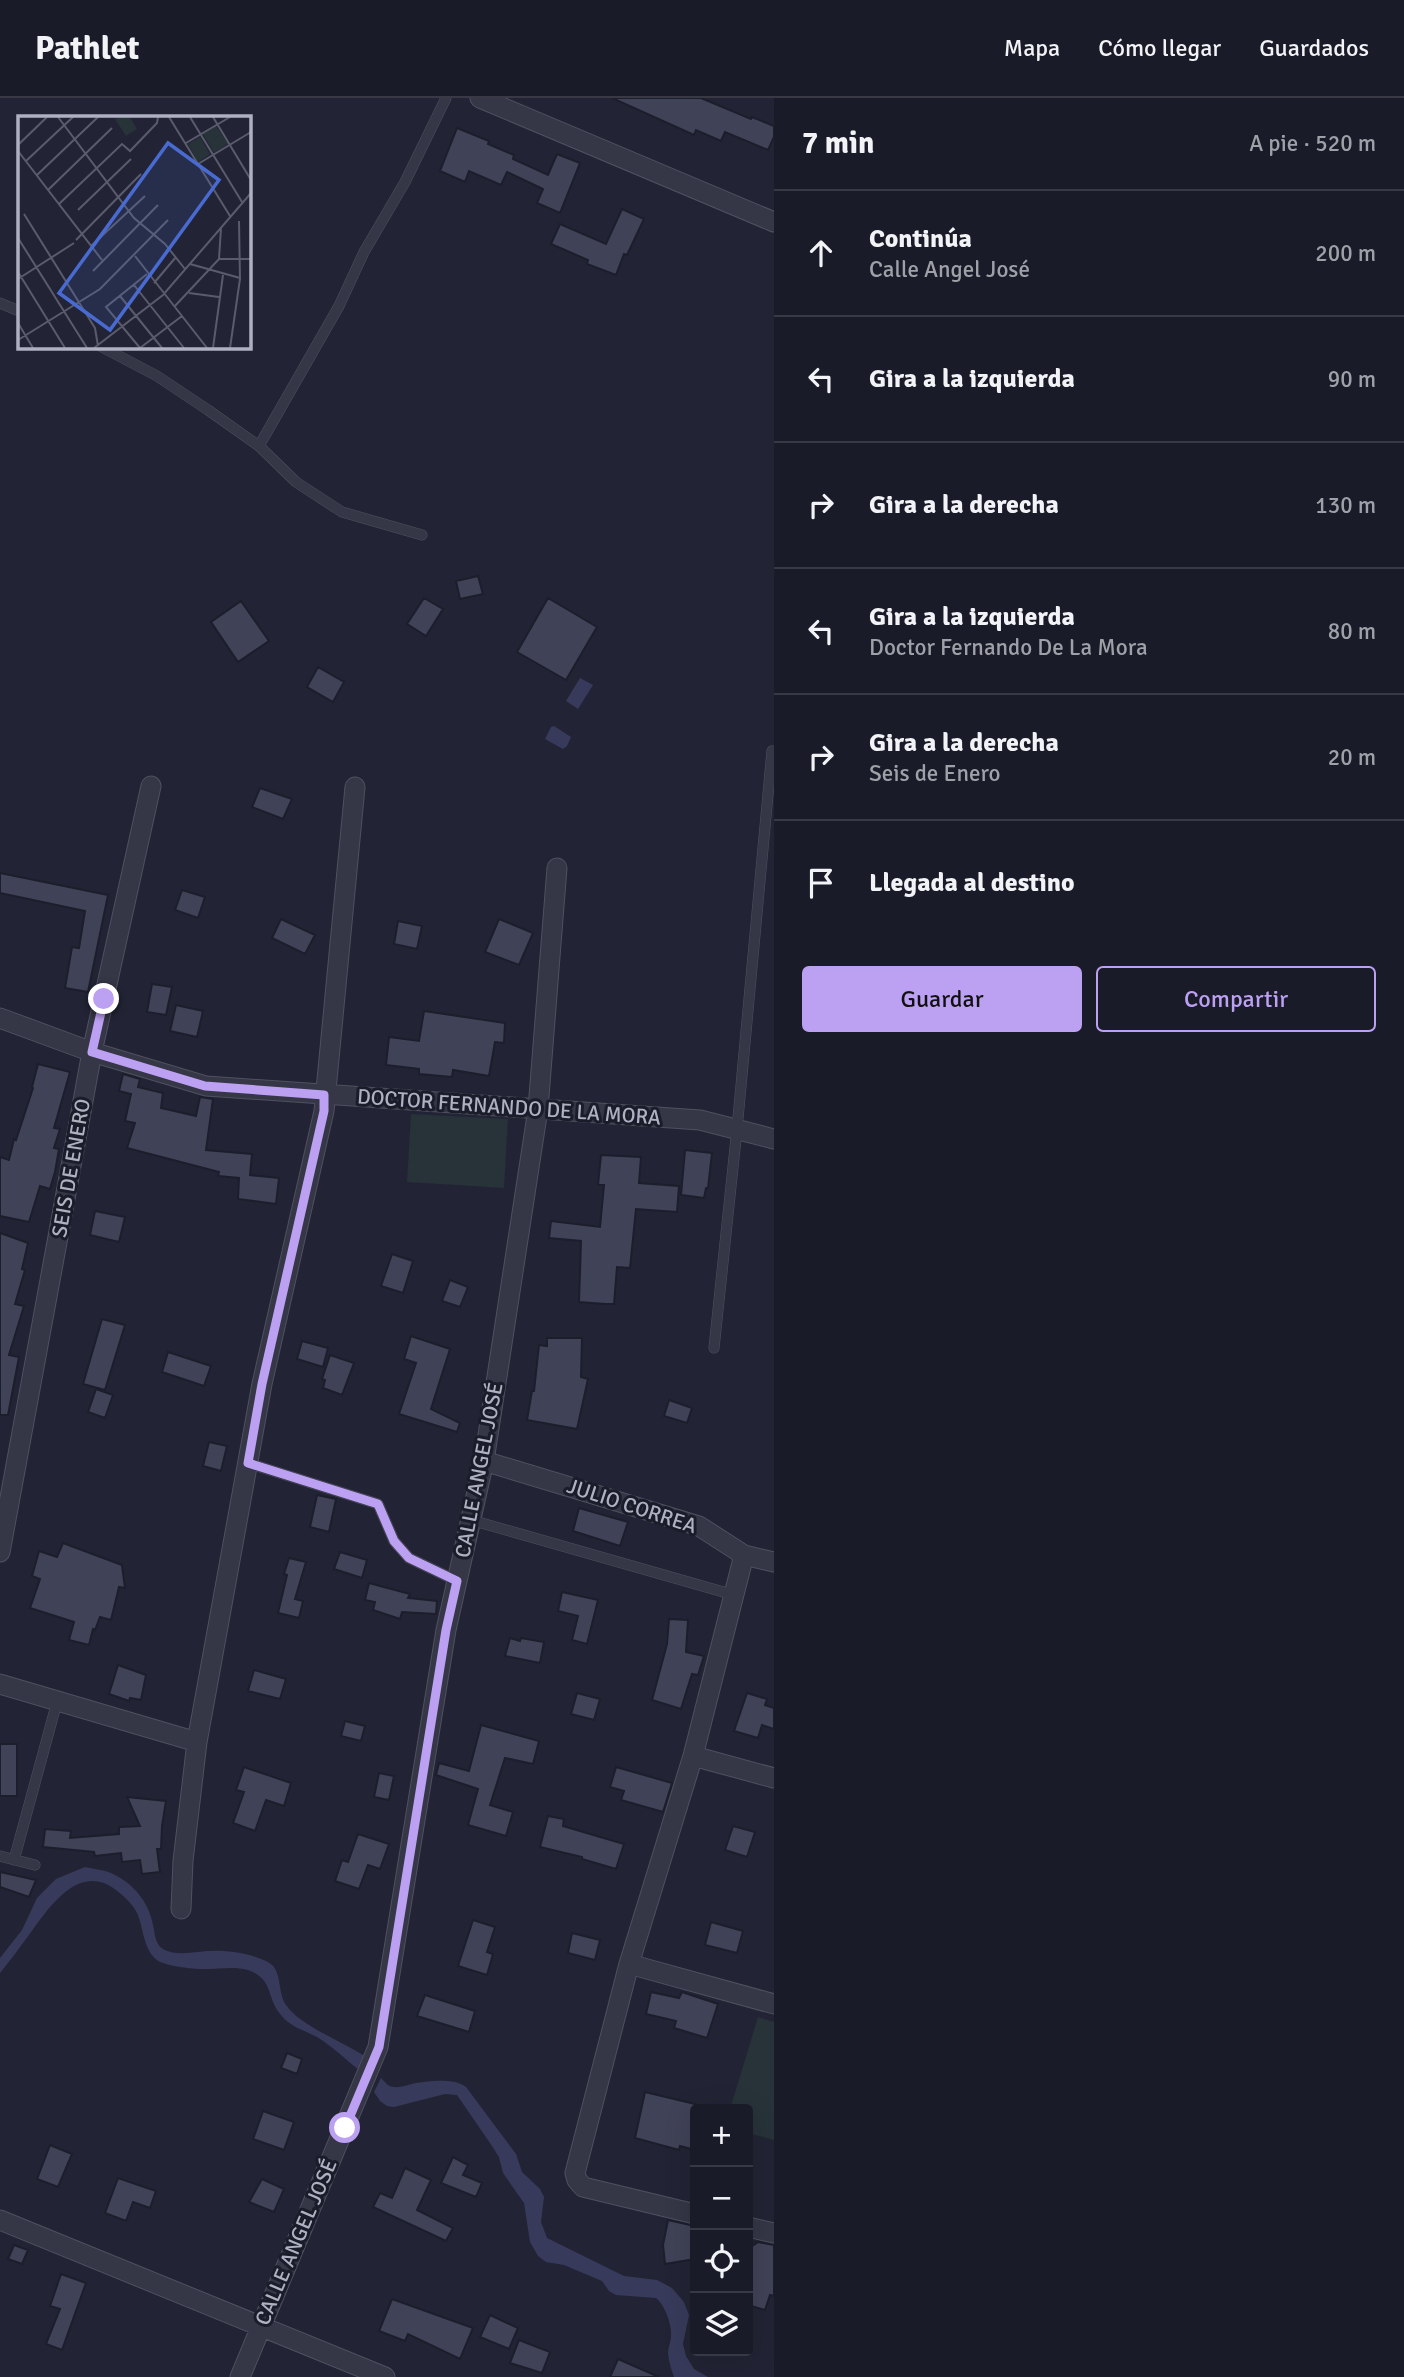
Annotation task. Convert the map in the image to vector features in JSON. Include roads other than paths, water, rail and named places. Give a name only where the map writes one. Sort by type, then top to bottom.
[{"type":"street","points":[[480,98],[774,222]]},
{"type":"street","name":"SEIS DE ENERO","points":[[0,1552],[92,1052],[151,786]]},
{"type":"street","points":[[181,1909],[183,1861],[197,1742],[262,1384],[324,1111],[355,787]]},
{"type":"street","name":"CALLE ANGEL JOSÉ","points":[[240,2377],[379,2047],[446,1630],[485,1461],[538,1109],[557,868]]},
{"type":"street","name":"DOCTOR FERNANDO DE LA MORA","points":[[0,1018],[92,1052],[205,1086],[700,1120],[774,1139]]},
{"type":"street","name":"JULIO CORREA","points":[[485,1461],[699,1526],[744,1555],[774,1562]]},
{"type":"street","points":[[690,2213],[583,2187],[575,2173],[629,1964],[693,1756],[744,1555]]},
{"type":"street","points":[[0,1684],[197,1742]]},
{"type":"street","points":[[693,1756],[774,1778]]},
{"type":"street","points":[[629,1964],[774,2004]]},
{"type":"street","points":[[0,2220],[385,2377]]},
{"type":"street","points":[[753,2228],[774,2233]]},
{"type":"lane","points":[[259,446],[339,306],[364,252],[405,182],[446,98]]},
{"type":"lane","points":[[0,303],[18,311]]},
{"type":"lane","points":[[104,348],[157,376],[259,446],[296,482],[342,512],[422,535]]},
{"type":"lane","points":[[714,1349],[772,751]]},
{"type":"lane","points":[[248,1463],[378,1504],[394,1541],[409,1558],[457,1581]]},
{"type":"lane","points":[[471,1520],[734,1595]]},
{"type":"lane","points":[[14,1860],[57,1702]]},
{"type":"lane","points":[[0,1856],[35,1865]]},
{"type":"water","points":[[580,678],[593,685],[578,709],[566,701]]},
{"type":"water","points":[[554,726],[571,737],[563,749],[545,739]]},
{"type":"water","points":[[85,1867],[111,1873],[133,1888],[148,1909],[157,1942],[163,1949],[180,1953],[233,1952],[268,1962],[276,1970],[286,2005],[301,2020],[366,2057],[359,2070],[323,2041],[285,2019],[276,2009],[266,1984],[256,1974],[237,1968],[184,1968],[157,1960],[149,1950],[133,1906],[116,1890],[102,1883],[89,1881],[65,1892],[45,1913],[0,1973],[0,1958],[22,1930],[37,1898],[56,1879]]},
{"type":"water","points":[[381,2078],[392,2087],[442,2081],[455,2082],[466,2087],[516,2154],[522,2172],[540,2189],[544,2197],[541,2222],[547,2238],[624,2276],[657,2280],[672,2288],[684,2302],[689,2315],[683,2344],[686,2356],[694,2369],[708,2377],[674,2377],[668,2354],[670,2326],[665,2310],[656,2298],[616,2295],[609,2291],[602,2281],[564,2265],[546,2262],[538,2256],[530,2242],[524,2203],[503,2173],[499,2157],[457,2095],[445,2094],[394,2107],[387,2106],[374,2092]]}]
